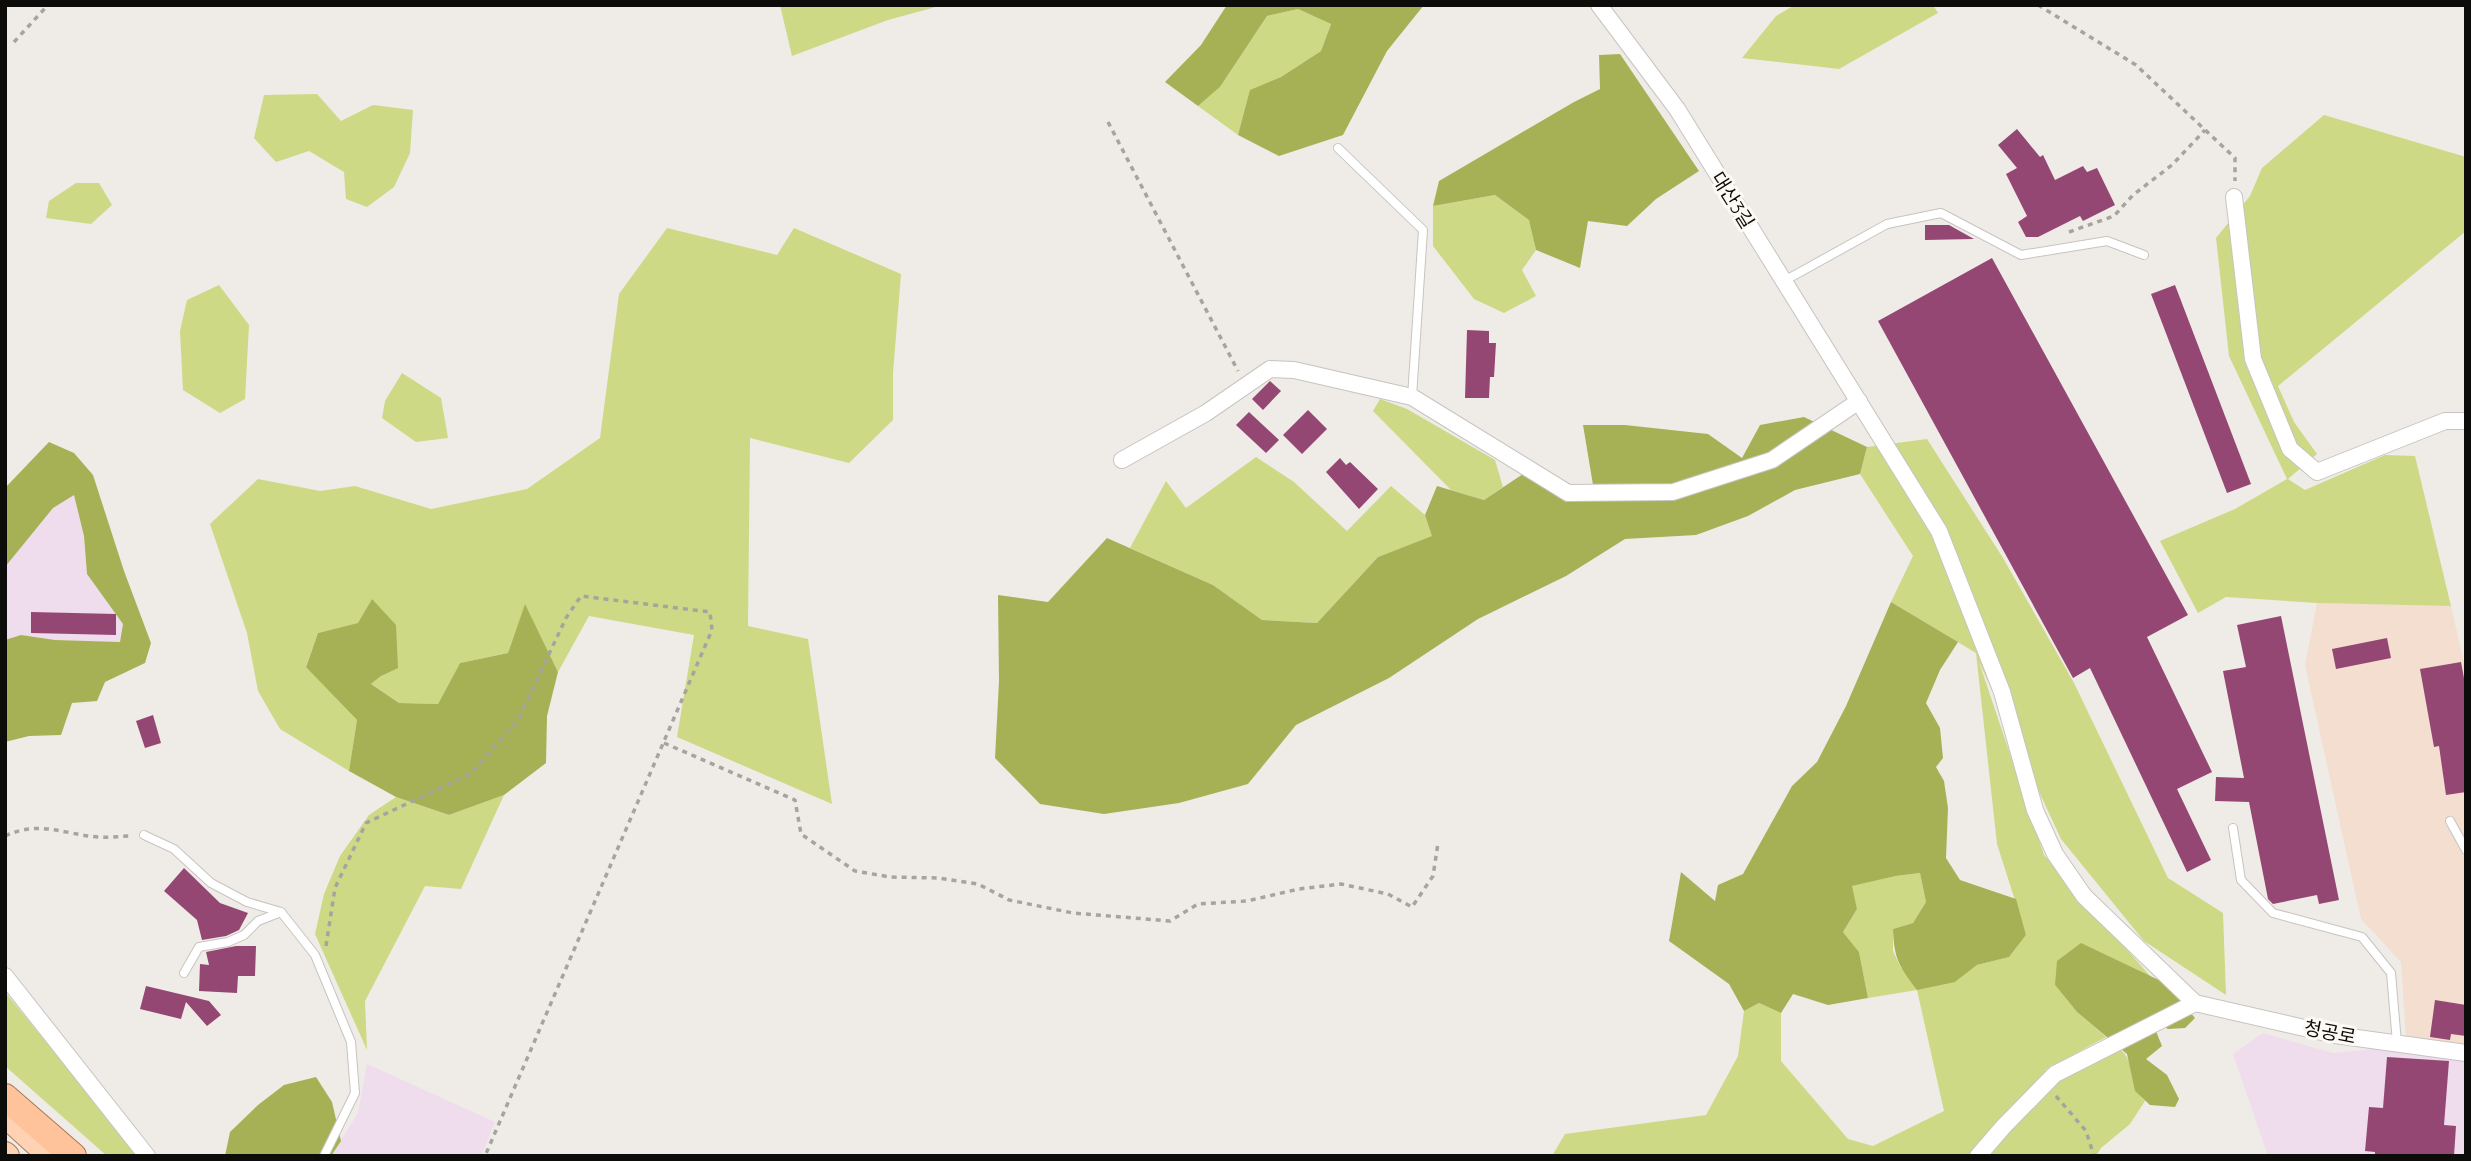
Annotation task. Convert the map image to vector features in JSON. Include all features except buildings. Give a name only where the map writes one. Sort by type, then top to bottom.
[{"type":"highway","points":[[5,1097],[73,1156]]},
{"type":"main road","points":[[5,1115],[50,1156]]},
{"type":"street","name":"대산3길","points":[[1598,5],[1677,109],[1939,531],[2003,692],[2035,810],[2055,855],[2084,896],[2195,1003]]},
{"type":"street","points":[[2234,197],[2253,359],[2290,449],[2317,472],[2445,421],[2466,421]]},
{"type":"street","points":[[1122,460],[1206,413],[1270,369],[1294,370],[1412,397],[1568,493],[1673,492],[1772,460],[1858,401]]},
{"type":"street","points":[[5,976],[147,1156]]},
{"type":"street","points":[[1978,1156],[2055,1074],[2195,1003]]},
{"type":"street","name":"청공로","points":[[2195,1003],[2335,1035],[2466,1053]]},
{"type":"lane","points":[[1338,148],[1423,230],[1412,397]]},
{"type":"lane","points":[[1784,281],[1886,224],[1941,214],[2021,255],[2107,241],[2144,255]]},
{"type":"lane","points":[[2450,821],[2466,850]]},
{"type":"lane","points":[[2233,828],[2241,880],[2273,913],[2362,937],[2391,973],[2397,1043]]},
{"type":"lane","points":[[144,835],[174,849],[211,883],[247,902],[281,912],[315,955],[351,1042],[355,1093],[324,1156]]},
{"type":"lane","points":[[184,973],[199,947],[228,942],[244,934],[258,921],[281,912]]},
{"type":"path","points":[[14,42],[48,5]]},
{"type":"path","points":[[2038,5],[2136,65],[2235,158],[2234,197]]},
{"type":"path","points":[[1108,122],[1246,385]]},
{"type":"path","points":[[2068,232],[2114,216],[2133,195],[2172,165],[2205,130]]},
{"type":"path","points":[[322,973],[335,888],[366,823],[470,774],[517,722],[566,618],[581,596],[710,612],[712,630],[485,1156]]},
{"type":"path","points":[[664,743],[795,800],[801,834],[855,871],[890,877],[938,878],[978,884],[1010,900],[1073,914],[1170,921],[1198,904],[1247,901],[1299,889],[1341,884],[1388,894],[1412,907],[1433,876],[1438,843]]},
{"type":"path","points":[[5,836],[23,827],[98,837],[144,835]]},
{"type":"path","points":[[2045,1084],[2086,1131],[2094,1156]]},
{"type":"shaded area","points":[[74,494],[84,536],[87,574],[123,624],[120,642],[55,640],[21,635],[5,640],[5,567],[53,508]]},
{"type":"shaded area","points":[[2317,603],[2451,606],[2466,672],[2466,1047],[2406,1038],[2401,962],[2361,919],[2305,665]]},
{"type":"shaded area","points":[[2263,1033],[2333,1053],[2376,1049],[2466,1056],[2466,1156],[2268,1156],[2233,1054]]},
{"type":"shaded area","points":[[367,1064],[495,1122],[481,1156],[331,1156],[358,1113]]},
{"type":"green space","points":[[780,5],[943,5],[888,20],[792,56]]},
{"type":"green space","points":[[1227,5],[1424,5],[1387,51],[1343,135],[1279,156],[1238,135],[1250,90],[1281,77],[1321,51],[1331,24],[1298,9],[1267,16],[1220,87],[1198,106],[1165,82],[1201,45]]},
{"type":"green space","points":[[1795,5],[1933,5],[1938,13],[1839,69],[1742,58],[1776,16]]},
{"type":"green space","points":[[1298,9],[1331,24],[1321,51],[1281,77],[1251,90],[1238,135],[1198,106],[1220,87],[1267,16]]},
{"type":"green space","points":[[1620,54],[1699,171],[1656,199],[1627,226],[1588,221],[1580,268],[1536,250],[1529,220],[1495,195],[1433,206],[1439,181],[1600,89],[1599,55]]},
{"type":"green space","points":[[317,94],[341,121],[373,105],[413,110],[410,153],[394,187],[367,207],[346,199],[344,172],[309,151],[276,162],[254,138],[264,95]]},
{"type":"green space","points":[[2324,115],[2466,157],[2466,231],[2278,386],[2294,422],[2317,454],[2288,479],[2305,490],[2385,455],[2415,456],[2451,606],[2317,603],[2226,597],[2198,613],[2160,541],[2235,509],[2287,479],[2229,356],[2216,238],[2250,196],[2262,168]]},
{"type":"green space","points":[[76,183],[99,183],[112,205],[91,224],[46,218],[49,201]]},
{"type":"green space","points":[[1495,195],[1530,220],[1536,250],[1522,270],[1536,296],[1504,313],[1474,299],[1433,246],[1433,206]]},
{"type":"green space","points":[[667,228],[777,255],[794,228],[901,274],[893,373],[893,420],[849,463],[750,438],[748,626],[808,639],[832,804],[677,737],[694,635],[589,616],[558,672],[525,605],[508,653],[460,663],[438,704],[399,703],[371,684],[381,676],[372,599],[359,623],[318,633],[306,666],[357,720],[349,771],[280,729],[258,691],[247,633],[210,524],[258,479],[320,491],[355,486],[431,509],[527,489],[600,438],[619,294]]},
{"type":"green space","points":[[219,285],[249,325],[245,399],[220,413],[183,390],[180,331],[187,300]]},
{"type":"green space","points":[[402,373],[441,398],[448,438],[416,442],[382,418],[385,401]]},
{"type":"green space","points":[[1380,399],[1407,409],[1495,460],[1503,487],[1484,500],[1451,490],[1373,411]]},
{"type":"green space","points":[[1804,417],[1867,447],[1860,474],[1795,490],[1748,516],[1696,535],[1625,539],[1566,576],[1478,619],[1389,678],[1296,725],[1248,784],[1179,803],[1104,814],[1040,804],[995,758],[999,681],[998,595],[1048,602],[1107,538],[1213,585],[1262,620],[1317,623],[1378,557],[1432,536],[1425,515],[1437,486],[1484,500],[1526,472],[1566,502],[1595,497],[1583,425],[1625,425],[1708,434],[1742,458],[1760,425]]},
{"type":"green space","points":[[1927,439],[2003,558],[2074,683],[2168,878],[2223,913],[2226,995],[2144,941],[2061,839],[1979,662],[2044,855],[2151,977],[2122,964],[2055,985],[2077,1012],[2106,1037],[2045,1070],[2062,1080],[2120,1049],[2128,1060],[2135,1087],[2145,1101],[2130,1124],[2101,1148],[2096,1156],[1552,1156],[1565,1134],[1706,1115],[1738,1056],[1744,1011],[1759,1003],[1781,1013],[1781,1061],[1848,1139],[1873,1146],[1944,1111],[1917,990],[1868,998],[1859,952],[1843,932],[1857,909],[1851,886],[1920,873],[1926,902],[1913,923],[1893,929],[1893,951],[1901,968],[1955,982],[1977,965],[2009,957],[2026,935],[1997,844],[1976,653],[1891,602],[1913,556],[1860,474],[1867,447]]},
{"type":"green space","points":[[49,442],[74,453],[93,475],[151,643],[145,663],[105,682],[97,701],[72,703],[61,735],[29,736],[5,742],[5,640],[21,635],[55,640],[120,642],[123,624],[87,574],[84,536],[74,495],[53,508],[5,567],[5,488]]},
{"type":"green space","points":[[1256,457],[1294,482],[1347,531],[1391,486],[1425,515],[1433,536],[1378,557],[1317,623],[1262,620],[1213,585],[1130,548],[1166,481],[1186,508]]},
{"type":"green space","points":[[372,599],[396,625],[398,668],[371,684],[399,703],[438,704],[460,663],[508,653],[525,604],[558,672],[547,716],[546,763],[504,795],[449,815],[396,797],[349,771],[357,720],[306,667],[318,633],[358,623]]},
{"type":"green space","points":[[1891,602],[1958,642],[1940,670],[1926,703],[1940,728],[1943,758],[1936,767],[1944,781],[1948,808],[1946,858],[1960,880],[2016,899],[2026,935],[2009,957],[1977,965],[1955,982],[1917,990],[1899,962],[1893,929],[1913,923],[1926,902],[1920,873],[1852,886],[1857,909],[1843,932],[1859,952],[1868,998],[1828,1005],[1793,994],[1781,1013],[1759,1003],[1744,1011],[1729,984],[1669,941],[1681,872],[1715,901],[1718,885],[1743,874],[1792,786],[1817,762],[1846,706]]},
{"type":"green space","points":[[504,795],[461,889],[425,886],[365,1001],[367,1050],[315,934],[324,894],[340,856],[369,815],[396,797],[449,815]]},
{"type":"green space","points":[[2081,943],[2165,983],[2195,1018],[2185,1028],[2168,1029],[2151,1019],[2162,1046],[2146,1059],[2167,1075],[2179,1099],[2175,1107],[2150,1105],[2135,1091],[2127,1054],[2077,1012],[2055,985],[2057,961]]},
{"type":"green space","points":[[5,992],[140,1156],[107,1156],[5,1066]]},
{"type":"green space","points":[[316,1077],[332,1102],[341,1141],[331,1156],[225,1156],[230,1132],[258,1105],[284,1085]]}]
